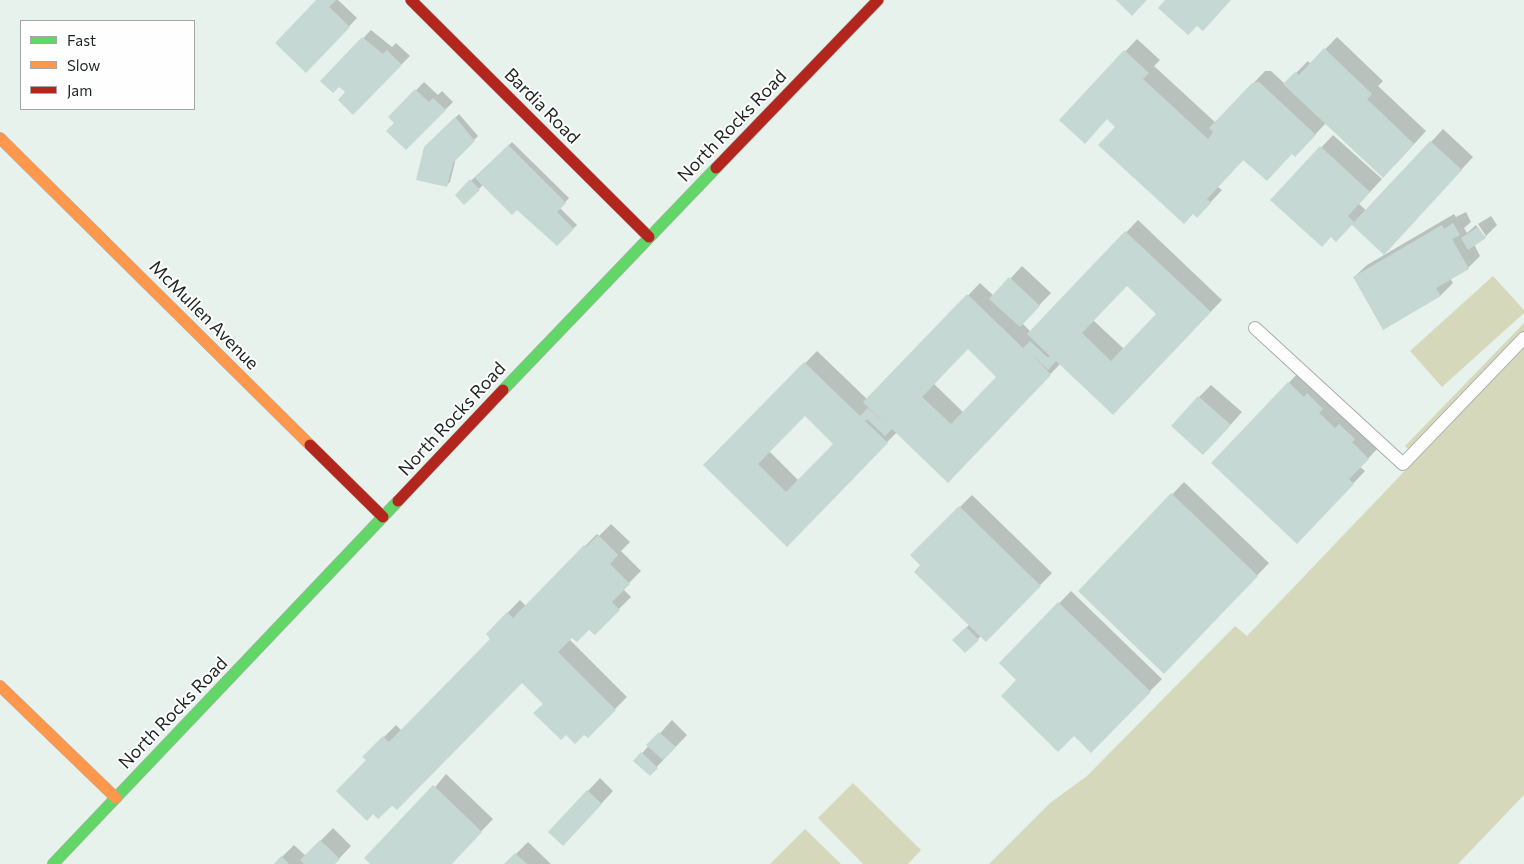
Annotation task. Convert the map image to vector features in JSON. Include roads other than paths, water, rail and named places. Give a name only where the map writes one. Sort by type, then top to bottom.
[{"type":"street","name":"Bardia Road","points":[[411,0],[649,237]]},
{"type":"street","name":"North Rocks Road","points":[[52,864],[649,237],[878,0]]},
{"type":"street","name":"McMullen Avenue","points":[[0,138],[383,517]]},
{"type":"street","points":[[0,686],[116,798]]},
{"type":"lane","points":[[1255,328],[1403,464],[1524,338]]}]
